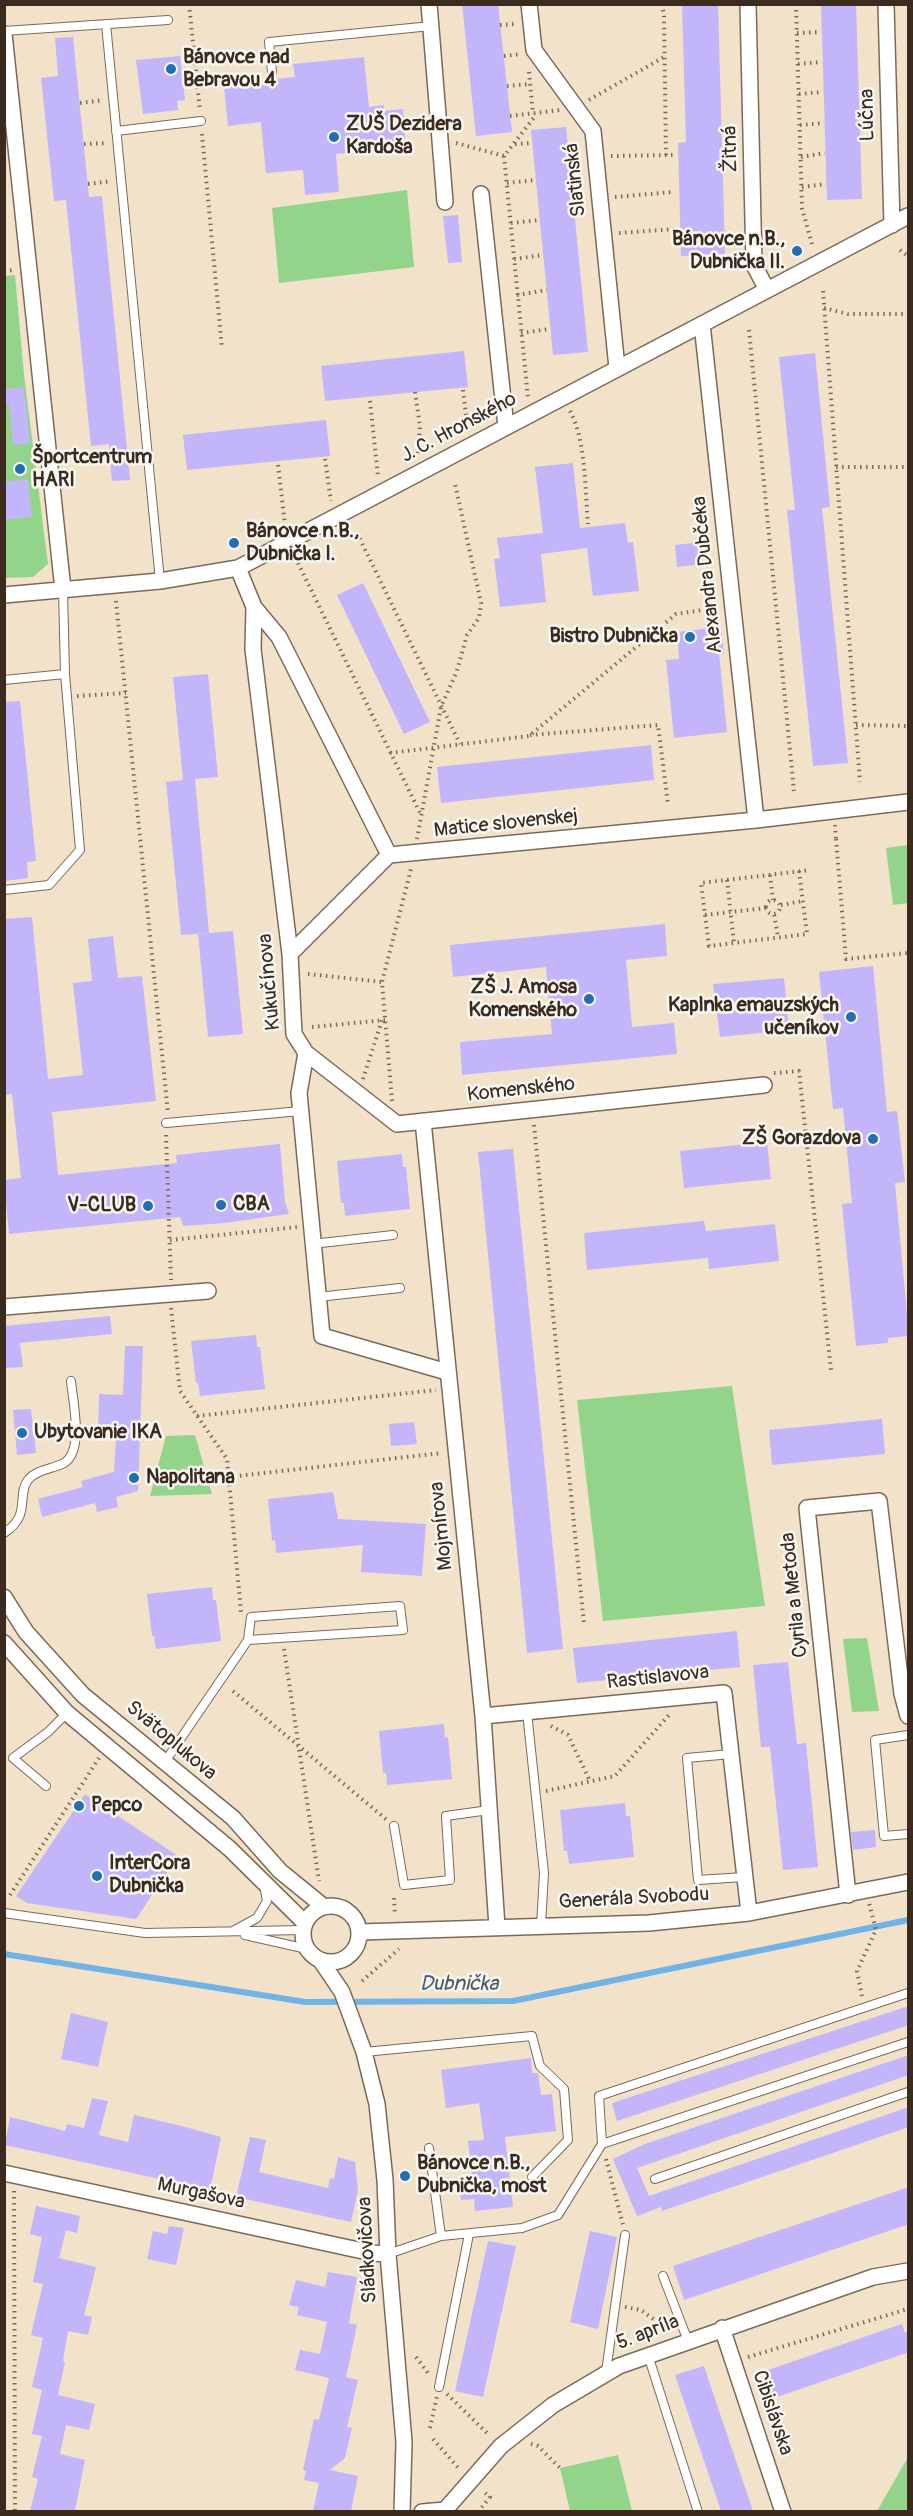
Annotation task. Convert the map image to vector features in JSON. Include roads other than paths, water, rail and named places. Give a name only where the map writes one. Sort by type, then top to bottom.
[{"type":"street","points":[[429,4],[445,202]]},
{"type":"street","name":"Slatinská","points":[[530,4],[534,50],[592,131],[617,368]]},
{"type":"street","name":"Žitná","points":[[748,4],[754,265],[767,290]]},
{"type":"street","name":"Lúčna","points":[[886,4],[892,225]]},
{"type":"street","points":[[4,32],[63,590]]},
{"type":"street","points":[[481,194],[506,427]]},
{"type":"street","name":"J. C. Hronského","points":[[4,595],[160,581],[238,568],[909,216]]},
{"type":"street","name":"Alexandra Dubčeka","points":[[702,324],[756,820]]},
{"type":"street","name":"Kukučínova","points":[[238,568],[254,607],[253,649],[290,954],[294,1034],[306,1053]]},
{"type":"street","points":[[254,607],[279,637],[389,855],[290,954]]},
{"type":"street","name":"Matice slovenskej","points":[[389,855],[756,820],[909,802]]},
{"type":"street","points":[[306,1053],[299,1093],[322,1335],[447,1372]]},
{"type":"street","name":"Komenského","points":[[306,1053],[396,1124],[764,1085]]},
{"type":"street","name":"Mojmírova","points":[[423,1121],[483,1716],[497,1927]]},
{"type":"street","points":[[4,1307],[208,1291]]},
{"type":"street","name":"Cyrila a Metoda","points":[[848,1895],[807,1508],[879,1500],[902,1694],[909,1716]]},
{"type":"street","name":"Svätoplukova","points":[[4,1597],[26,1632],[83,1695],[232,1818],[280,1871],[323,1906]]},
{"type":"street","points":[[4,1643],[67,1713],[230,1849],[264,1881],[304,1927],[307,1949],[321,1961],[345,1959],[356,1948],[360,1932],[355,1918],[342,1907],[323,1906],[312,1913],[304,1927]]},
{"type":"street","name":"Rastislavova","points":[[483,1716],[724,1693],[749,1913]]},
{"type":"street","name":"Generála Svobodu","points":[[360,1932],[649,1923],[749,1913],[909,1882]]},
{"type":"street","name":"Sládkovičova","points":[[342,1992],[345,1959]]},
{"type":"street","name":"Sládkovičova","points":[[321,1961],[342,1992],[364,2052],[376,2104],[386,2180],[388,2254],[404,2442],[402,2511]]},
{"type":"street","name":"Murgašova","points":[[4,2173],[372,2253],[388,2254]]},
{"type":"street","name":"5. apríla","points":[[423,2511],[444,2510],[496,2441],[619,2366],[722,2328],[873,2277],[909,2271]]},
{"type":"street","name":"Cibislávska","points":[[722,2328],[783,2511]]},
{"type":"lane","points":[[4,32],[168,20]]},
{"type":"lane","points":[[106,24],[160,581]]},
{"type":"lane","points":[[272,72],[269,42],[431,26]]},
{"type":"lane","points":[[116,131],[201,121]]},
{"type":"lane","points":[[4,890],[49,885],[80,850],[65,674],[63,590]]},
{"type":"lane","points":[[4,680],[65,674]]},
{"type":"lane","points":[[166,1123],[301,1111]]},
{"type":"lane","points":[[312,1244],[393,1235]]},
{"type":"lane","points":[[318,1297],[400,1288]]},
{"type":"lane","points":[[4,1533],[17,1520],[23,1509],[23,1490],[29,1479],[43,1470],[64,1464],[74,1454],[76,1430],[71,1381]]},
{"type":"lane","points":[[164,1763],[248,1640],[251,1617],[400,1606],[403,1630],[248,1640]]},
{"type":"lane","points":[[527,1712],[544,1873],[541,1926]]},
{"type":"lane","points":[[46,1786],[13,1758],[48,1732],[67,1713]]},
{"type":"lane","points":[[909,1735],[875,1740],[884,1836],[909,1834]]},
{"type":"lane","points":[[731,1754],[687,1758],[698,1880],[744,1877]]},
{"type":"lane","points":[[394,1826],[404,1885],[450,1880],[446,1816],[490,1810]]},
{"type":"lane","points":[[232,1932],[257,1918],[267,1901],[264,1881]]},
{"type":"lane","points":[[4,1913],[145,1933],[232,1932],[304,1927]]},
{"type":"lane","points":[[232,1932],[307,1949]]},
{"type":"lane","points":[[388,2254],[441,2236],[522,2228],[558,2215],[602,2144],[598,2096],[909,1993]]},
{"type":"lane","points":[[364,2052],[532,2036],[540,2066],[564,2089],[568,2140],[532,2177]]},
{"type":"lane","points":[[602,2144],[909,2042]]},
{"type":"lane","points":[[655,2178],[909,2092]]},
{"type":"lane","points":[[429,2148],[441,2236]]},
{"type":"lane","points":[[439,2386],[469,2234]]},
{"type":"lane","points":[[605,2374],[626,2235]]},
{"type":"lane","points":[[663,2276],[688,2341]]},
{"type":"lane","points":[[648,2355],[698,2511]]},
{"type":"waterway","name":"Dubnička","points":[[4,1954],[305,2002],[513,2001],[908,1920]]},
{"type":"place","name":"Bánovce nad Bebravou 4","points":[[171,69]]},
{"type":"place","name":"ZUŠ Dezidera Kardoša","points":[[334,137]]},
{"type":"place","name":"Bánovce n.B., Dubnička II.","points":[[797,251]]},
{"type":"place","name":"Športcentrum HARI","points":[[20,469]]},
{"type":"place","name":"Bánovce n.B., Dubnička I.","points":[[234,543]]},
{"type":"place","name":"Bistro Dubnička","points":[[690,637]]},
{"type":"place","name":"ZŠ J. Amosa Komenského","points":[[589,999]]},
{"type":"place","name":"Kaplnka emauzských učeníkov","points":[[851,1017]]},
{"type":"place","name":"ZŠ Gorazdova","points":[[873,1139]]},
{"type":"place","name":"CBA","points":[[221,1205]]},
{"type":"place","name":"V-CLUB","points":[[148,1206]]},
{"type":"place","name":"Ubytovanie IKA","points":[[22,1433]]},
{"type":"place","name":"Napolitana","points":[[134,1478]]},
{"type":"place","name":"Pepco","points":[[79,1806]]},
{"type":"place","name":"InterCora Dubnička","points":[[97,1876]]},
{"type":"place","name":"Bánovce n.B., Dubnička, most","points":[[405,2176]]}]
